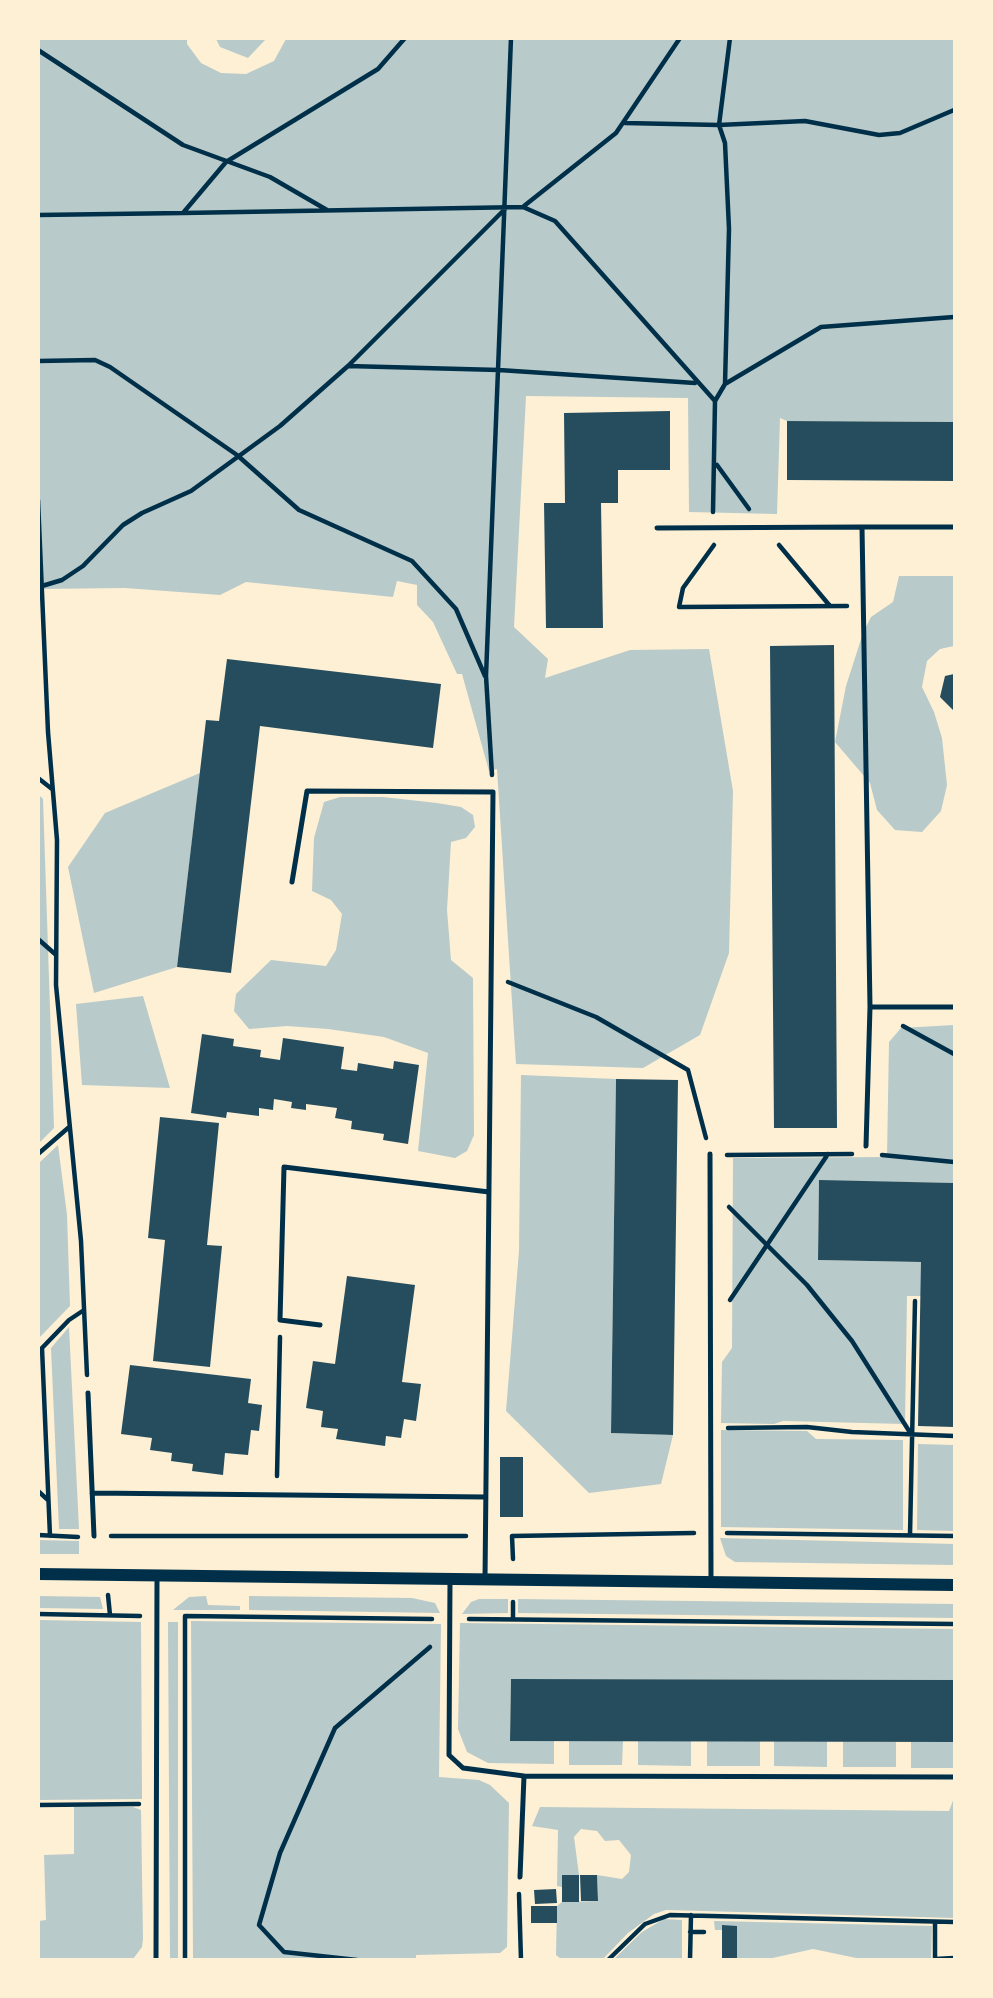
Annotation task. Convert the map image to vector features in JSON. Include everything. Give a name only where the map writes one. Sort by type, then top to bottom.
[{"type":"street","points":[[38,1574],[954,1585]]},
{"type":"lane","points":[[862,527],[870,1007],[866,1146]]},
{"type":"lane","points":[[657,528],[954,527]]},
{"type":"lane","points":[[292,882],[307,791],[493,792],[485,1579]]},
{"type":"lane","points":[[870,1007],[954,1007]]},
{"type":"lane","points":[[710,1154],[711,1582]]},
{"type":"lane","points":[[320,1325],[280,1320],[284,1167],[489,1192]]},
{"type":"lane","points":[[88,1393],[94,1536]]},
{"type":"lane","points":[[92,1493],[277,1497],[485,1497]]},
{"type":"lane","points":[[156,1959],[157,1575]]},
{"type":"lane","points":[[450,1580],[449,1755],[463,1768],[524,1776],[954,1777]]},
{"type":"lane","points":[[520,1877],[524,1776]]},
{"type":"path","points":[[183,213],[226,162],[378,69],[405,38]]},
{"type":"path","points":[[493,792],[486,676],[507,208],[511,38]]},
{"type":"path","points":[[523,207],[616,133],[680,38]]},
{"type":"path","points":[[725,384],[729,229],[725,143],[719,125],[730,38]]},
{"type":"path","points":[[38,50],[183,145],[270,177],[328,211]]},
{"type":"path","points":[[625,122],[719,125],[805,121],[879,135],[900,133],[954,110]]},
{"type":"path","points":[[38,215],[523,207],[555,220],[696,383],[715,401]]},
{"type":"path","points":[[42,586],[62,580],[83,566],[123,525],[142,513],[191,491],[280,426],[348,366],[507,208]]},
{"type":"path","points":[[713,546],[715,401],[725,384],[821,327],[954,317]]},
{"type":"path","points":[[38,361],[102,363],[237,456],[299,510],[405,557],[420,567],[456,609],[486,676]]},
{"type":"path","points":[[348,366],[499,370],[696,383]]},
{"type":"path","points":[[38,500],[52,789],[57,840],[56,954],[81,1241],[88,1393]]},
{"type":"path","points":[[724,540],[713,546],[683,588],[679,607],[852,606],[852,595]]},
{"type":"path","points":[[775,540],[787,540]]},
{"type":"path","points":[[38,778],[52,789]]},
{"type":"path","points":[[38,939],[56,954]]},
{"type":"path","points":[[491,975],[596,1017],[688,1070],[710,1154],[866,1153],[954,1162]]},
{"type":"path","points":[[870,1007],[954,1054]]},
{"type":"path","points":[[38,1154],[69,1127]]},
{"type":"path","points":[[866,1146],[866,1153]]},
{"type":"path","points":[[711,1321],[734,1296],[828,1154]]},
{"type":"path","points":[[710,1186],[807,1285],[852,1340],[911,1434]]},
{"type":"path","points":[[910,1535],[915,1301]]},
{"type":"path","points":[[50,1536],[42,1348],[69,1320],[84,1309]]},
{"type":"path","points":[[277,1497],[280,1320]]},
{"type":"path","points":[[711,1428],[807,1427],[852,1433],[954,1436]]},
{"type":"path","points":[[38,1491],[49,1500]]},
{"type":"path","points":[[513,1560],[512,1536],[712,1533],[954,1536]]},
{"type":"path","points":[[38,1535],[79,1537]]},
{"type":"path","points":[[120,1535],[470,1536]]},
{"type":"path","points":[[108,1595],[110,1615]]},
{"type":"path","points":[[513,1600],[513,1618]]},
{"type":"path","points":[[38,1614],[141,1616]]},
{"type":"path","points":[[185,1959],[185,1616],[954,1624]]},
{"type":"path","points":[[357,1959],[284,1952],[259,1925],[280,1853],[334,1728],[440,1638],[449,1619]]},
{"type":"path","points":[[38,1805],[156,1804]]},
{"type":"path","points":[[520,1877],[521,1959]]},
{"type":"path","points":[[690,1959],[691,1915]]},
{"type":"path","points":[[608,1959],[645,1924],[658,1917],[691,1915],[954,1922]]},
{"type":"path","points":[[935,1922],[935,1959],[954,1958]]},
{"type":"path","points":[[690,1932],[704,1932]]},
{"type":"shaded area","points":[[38,39],[187,39],[187,44],[201,63],[221,73],[246,74],[274,61],[286,39],[954,39],[954,422],[787,421],[780,418],[777,514],[689,512],[688,398],[526,396],[514,627],[548,659],[545,678],[630,650],[709,649],[733,791],[729,953],[700,1035],[643,1068],[516,1064],[497,769],[489,771],[462,674],[457,674],[433,622],[417,605],[417,585],[397,581],[393,597],[246,582],[220,595],[125,588],[39,589]]},
{"type":"shaded area","points":[[216,39],[266,39],[248,58],[220,47]]},
{"type":"shaded area","points":[[899,576],[954,576],[954,646],[940,649],[927,661],[922,687],[942,738],[947,785],[941,811],[922,832],[895,830],[877,810],[870,783],[835,742],[846,686],[863,633],[871,617],[893,602]]},
{"type":"shaded area","points":[[200,773],[177,967],[94,993],[68,867],[105,813]]},
{"type":"shaded area","points":[[39,795],[43,799],[54,1128],[39,1143]]},
{"type":"shaded area","points":[[340,797],[383,797],[437,803],[461,807],[473,815],[475,827],[466,838],[451,842],[447,910],[451,960],[473,978],[474,1135],[467,1151],[455,1158],[418,1151],[428,1053],[384,1037],[328,1029],[287,1026],[249,1029],[234,1011],[236,994],[271,960],[326,966],[336,950],[342,914],[331,900],[312,891],[314,838],[324,802]]},
{"type":"shaded area","points":[[143,996],[170,1088],[82,1085],[76,1004]]},
{"type":"shaded area","points":[[954,1025],[954,1183],[819,1181],[818,1260],[921,1262],[921,1296],[907,1296],[905,1424],[783,1421],[774,1424],[721,1423],[722,1362],[732,1348],[733,1158],[887,1157],[889,1042],[901,1028]]},
{"type":"shaded area","points":[[521,1075],[616,1079],[611,1433],[673,1435],[661,1484],[589,1493],[506,1411],[519,1251]]},
{"type":"shaded area","points":[[58,1145],[67,1215],[70,1306],[39,1338],[39,1163]]},
{"type":"shaded area","points":[[69,1327],[79,1529],[59,1529],[51,1348]]},
{"type":"shaded area","points":[[721,1430],[807,1431],[816,1439],[903,1440],[903,1530],[721,1527]]},
{"type":"shaded area","points":[[918,1444],[954,1445],[954,1531],[917,1530]]},
{"type":"shaded area","points":[[720,1538],[954,1544],[954,1565],[735,1562],[726,1556]]},
{"type":"shaded area","points":[[38,1540],[79,1541],[79,1554],[39,1554]]},
{"type":"shaded area","points":[[39,1596],[100,1597],[103,1609],[39,1608]]},
{"type":"shaded area","points":[[206,1596],[208,1605],[240,1606],[240,1610],[173,1610],[189,1597]]},
{"type":"shaded area","points":[[249,1596],[412,1598],[435,1603],[440,1613],[249,1610]]},
{"type":"shaded area","points":[[479,1599],[508,1599],[508,1613],[462,1614],[471,1602]]},
{"type":"shaded area","points":[[518,1599],[954,1604],[954,1618],[518,1613]]},
{"type":"shaded area","points":[[39,1620],[141,1622],[142,1799],[39,1800]]},
{"type":"shaded area","points":[[191,1621],[441,1624],[439,1777],[479,1780],[490,1785],[509,1803],[507,1947],[500,1953],[416,1955],[416,1960],[193,1959]]},
{"type":"shaded area","points":[[168,1622],[178,1622],[178,1960],[170,1959]]},
{"type":"shaded area","points":[[460,1623],[954,1629],[954,1680],[511,1679],[510,1740],[554,1740],[554,1764],[488,1763],[467,1752],[458,1729]]},
{"type":"shaded area","points":[[569,1740],[623,1741],[622,1765],[569,1765]]},
{"type":"shaded area","points":[[638,1741],[691,1741],[691,1766],[638,1765]]},
{"type":"shaded area","points":[[707,1741],[760,1741],[760,1766],[707,1766]]},
{"type":"shaded area","points":[[774,1741],[827,1741],[827,1767],[774,1766]]},
{"type":"shaded area","points":[[843,1741],[896,1742],[896,1767],[843,1767]]},
{"type":"shaded area","points":[[911,1742],[954,1742],[954,1768],[911,1768]]},
{"type":"shaded area","points":[[954,1798],[954,1918],[666,1910],[654,1914],[628,1933],[603,1959],[561,1959],[556,1955],[557,1906],[562,1902],[598,1901],[597,1875],[622,1879],[629,1872],[631,1855],[619,1840],[605,1841],[597,1831],[581,1829],[574,1837],[579,1875],[563,1875],[562,1887],[557,1886],[558,1830],[532,1826],[540,1807],[949,1811]]},
{"type":"shaded area","points":[[74,1807],[133,1807],[141,1810],[143,1939],[142,1947],[133,1959],[39,1959],[39,1921],[46,1920],[44,1855],[74,1854]]},
{"type":"shaded area","points":[[664,1919],[682,1920],[682,1959],[613,1960],[642,1932]]},
{"type":"shaded area","points":[[714,1921],[932,1926],[931,1959],[861,1959],[813,1949],[768,1959],[737,1959],[722,1930],[715,1930]]},
{"type":"building","points":[[670,411],[670,470],[618,470],[618,503],[601,503],[603,628],[546,628],[544,503],[565,503],[564,413]]},
{"type":"building","points":[[787,421],[954,422],[954,481],[787,480]]},
{"type":"building","points":[[834,645],[837,1128],[774,1128],[770,646]]},
{"type":"building","points":[[227,659],[441,684],[433,748],[260,726],[231,973],[177,967],[206,720],[219,721]]},
{"type":"building","points":[[954,674],[954,711],[940,697],[945,676]]},
{"type":"building","points":[[202,1034],[234,1039],[233,1046],[261,1050],[260,1057],[280,1060],[283,1038],[344,1047],[341,1069],[357,1071],[358,1063],[393,1069],[394,1061],[419,1065],[408,1144],[383,1140],[384,1134],[351,1129],[352,1121],[335,1118],[337,1108],[306,1104],[306,1110],[291,1108],[292,1102],[274,1099],[273,1110],[259,1108],[259,1116],[227,1112],[226,1118],[191,1113]]},
{"type":"building","points":[[616,1079],[678,1080],[673,1435],[611,1433]]},
{"type":"building","points":[[160,1117],[219,1123],[207,1245],[222,1246],[210,1367],[153,1361],[165,1240],[148,1238]]},
{"type":"building","points":[[819,1180],[954,1183],[954,1427],[918,1426],[921,1262],[818,1260]]},
{"type":"building","points":[[347,1276],[415,1285],[402,1382],[421,1384],[416,1421],[404,1419],[401,1438],[386,1436],[385,1446],[336,1439],[338,1429],[321,1427],[323,1411],[306,1408],[313,1361],[335,1364]]},
{"type":"building","points":[[130,1365],[251,1379],[248,1403],[262,1405],[259,1431],[251,1430],[248,1455],[225,1453],[223,1475],[192,1471],[193,1464],[171,1461],[172,1453],[150,1450],[152,1438],[121,1434]]},
{"type":"building","points":[[500,1457],[523,1457],[523,1517],[500,1517]]},
{"type":"building","points":[[511,1679],[954,1680],[954,1742],[510,1741]]},
{"type":"building","points":[[562,1875],[579,1875],[579,1902],[562,1902]]},
{"type":"building","points":[[580,1875],[597,1875],[598,1901],[581,1901]]},
{"type":"building","points":[[556,1889],[557,1903],[535,1904],[534,1890]]},
{"type":"building","points":[[531,1906],[557,1906],[557,1923],[531,1923]]},
{"type":"building","points":[[722,1925],[737,1926],[737,1960],[722,1960]]}]
